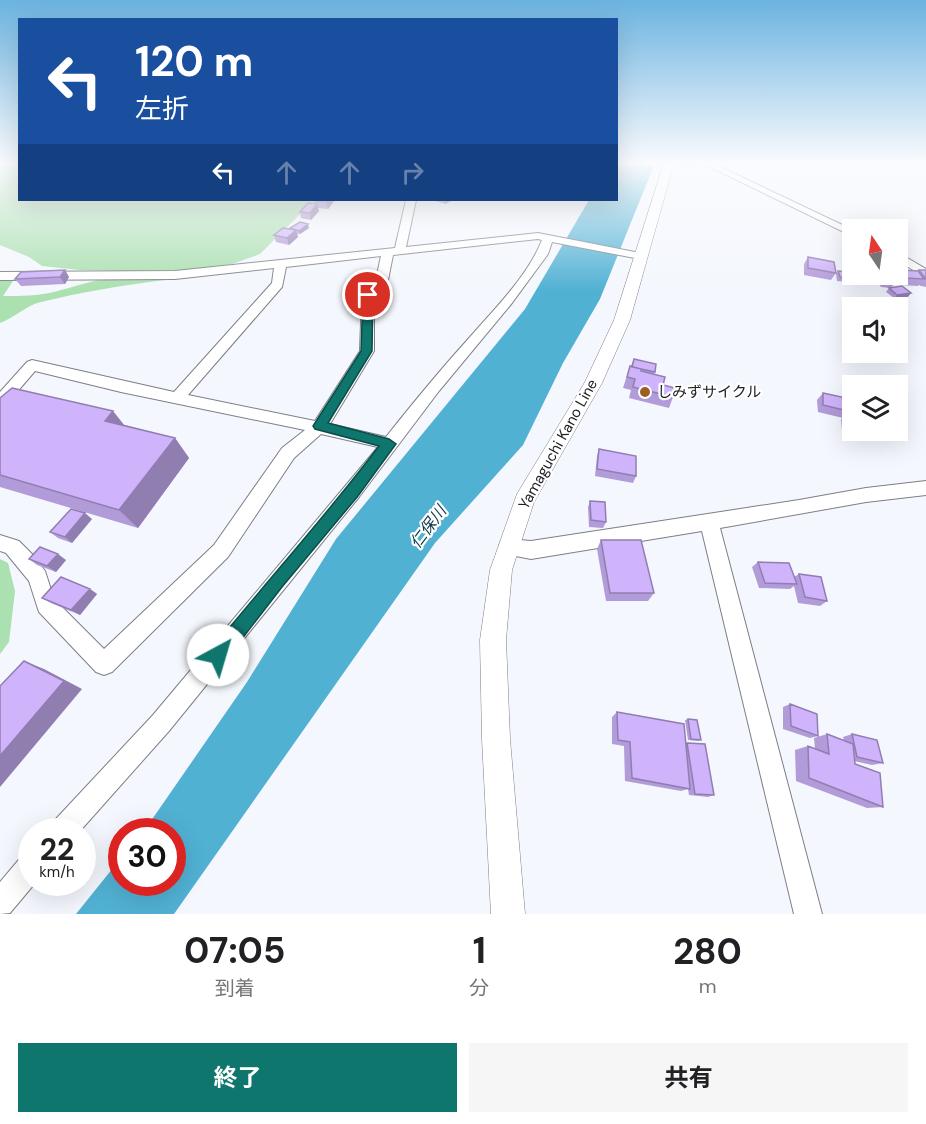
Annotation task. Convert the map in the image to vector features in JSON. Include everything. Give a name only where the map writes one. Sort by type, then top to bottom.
[{"type":"main road","name":"Yamaguchi Kano Line","points":[[508,914],[496,739],[493,640],[501,570],[524,500],[611,348],[622,320],[634,255],[653,206]]},
{"type":"street","points":[[0,543],[12,547],[27,562],[38,577],[46,605],[104,664],[221,551],[288,453],[320,426],[349,383],[367,351],[368,295],[381,285],[394,251],[400,244],[410,206]]},
{"type":"street","points":[[795,206],[842,228]]},
{"type":"street","points":[[0,276],[175,275],[524,237],[550,238],[634,255]]},
{"type":"street","points":[[74,818],[161,723],[353,492],[389,444],[508,300],[542,254],[550,238]]},
{"type":"street","points":[[908,262],[926,274]]},
{"type":"street","points":[[177,398],[278,284],[280,264]]},
{"type":"street","points":[[0,402],[32,365],[95,382],[320,426],[389,444]]},
{"type":"street","points":[[508,547],[531,550],[799,508],[866,495],[926,488]]},
{"type":"street","points":[[709,521],[808,914]]},
{"type":"street","points":[[0,903],[18,882]]},
{"type":"green space","points":[[0,206],[310,206],[260,254],[232,264],[176,272],[79,270],[42,266],[29,257],[0,245]]},
{"type":"green space","points":[[110,278],[171,278],[41,302],[0,323],[0,281],[13,281],[3,296],[22,296],[48,293]]},
{"type":"green space","points":[[0,559],[8,563],[15,591],[9,642],[0,654]]},
{"type":"water","name":"仁保川","points":[[586,206],[638,206],[600,299],[563,363],[523,445],[435,543],[174,914],[76,914],[90,896],[96,896],[96,889],[108,874],[108,896],[186,896],[186,818],[153,818],[247,682],[336,539],[525,309]]},
{"type":"building","points":[[306,206],[316,206],[310,213],[300,212]]},
{"type":"building","points":[[300,222],[308,224],[299,231],[290,228]]},
{"type":"building","points":[[283,228],[296,230],[287,238],[274,235]]},
{"type":"building","points":[[808,257],[834,262],[836,273],[808,268]]},
{"type":"building","points":[[65,270],[60,277],[15,279],[21,272]]},
{"type":"building","points":[[908,270],[918,271],[924,279],[908,278]]},
{"type":"building","points":[[919,270],[926,270],[926,279]]},
{"type":"building","points":[[902,286],[911,293],[897,295],[889,288]]},
{"type":"building","points":[[634,359],[656,364],[655,372],[632,367]]},
{"type":"building","points":[[630,366],[665,377],[663,385],[675,388],[673,397],[633,387],[635,379],[627,377]]},
{"type":"building","points":[[12,388],[113,411],[105,421],[175,438],[119,510],[0,475],[0,398]]},
{"type":"building","points":[[823,393],[842,397],[842,410],[823,405]]},
{"type":"building","points":[[599,449],[636,456],[636,476],[597,469]]},
{"type":"building","points":[[590,501],[605,502],[606,522],[591,520]]},
{"type":"building","points":[[71,509],[85,513],[65,537],[50,532]]},
{"type":"building","points":[[601,540],[641,540],[654,593],[610,593]]},
{"type":"building","points":[[40,547],[58,554],[47,566],[29,559]]},
{"type":"building","points":[[758,562],[789,563],[797,584],[765,583]]},
{"type":"building","points":[[799,574],[821,577],[827,601],[805,597]]},
{"type":"building","points":[[61,577],[90,589],[71,610],[42,598]]},
{"type":"building","points":[[24,661],[64,681],[0,756],[0,686]]},
{"type":"building","points":[[790,704],[817,714],[818,736],[791,726]]},
{"type":"building","points":[[617,712],[684,724],[690,789],[632,778],[630,742],[618,740]]},
{"type":"building","points":[[688,719],[697,720],[701,740],[691,739]]},
{"type":"building","points":[[827,734],[853,744],[855,764],[880,773],[883,807],[809,778],[808,746],[829,754]]},
{"type":"building","points":[[852,734],[877,740],[883,763],[857,757]]},
{"type":"building","points":[[687,743],[705,744],[714,795],[695,794]]},
{"type":"place","name":"しみずサイクル","points":[[645,392]]},
{"type":"route","points":[[218,655],[276,582],[353,492],[389,444],[320,426],[367,351],[368,295]]}]
